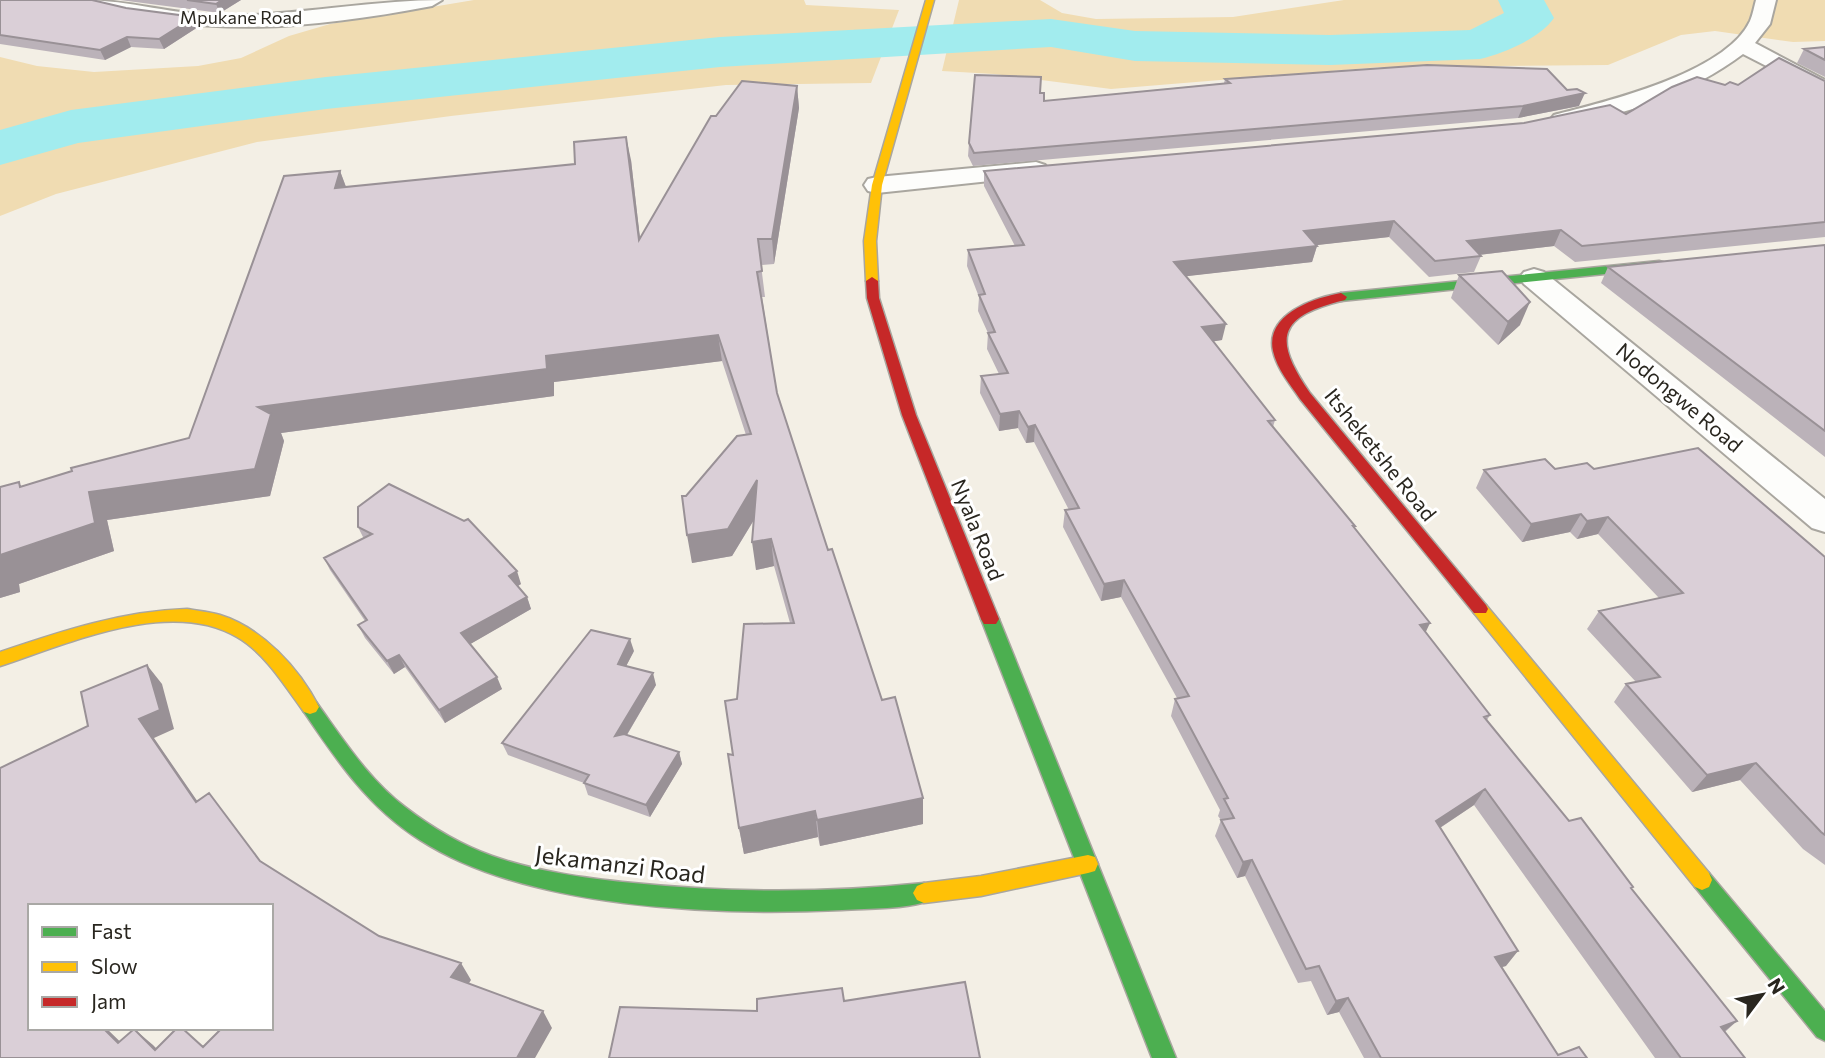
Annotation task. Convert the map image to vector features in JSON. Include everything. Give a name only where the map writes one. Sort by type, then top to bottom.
[{"type":"street","name":"Mpukane Road","points":[[93,0],[111,7],[160,16],[245,21],[342,14],[432,0]]},
{"type":"street","points":[[1540,124],[1573,118],[1669,90],[1744,46],[1762,18],[1766,0]]},
{"type":"street","name":"Nyala Road","points":[[930,2],[877,184],[870,263],[873,298],[909,415],[1164,1058]]},
{"type":"street","points":[[1744,46],[1825,89]]},
{"type":"street","points":[[877,184],[1058,169]]},
{"type":"street","name":"Itsheketshe Road","points":[[1679,263],[1336,298],[1308,306],[1290,316],[1280,327],[1276,340],[1282,364],[1305,396],[1825,1029]]},
{"type":"street","name":"Nodongwe Road","points":[[1534,278],[1825,519]]},
{"type":"street","name":"Jekamanzi Road","points":[[0,659],[61,637],[129,621],[178,618],[216,621],[244,631],[269,653],[365,783],[407,824],[444,844],[516,875],[583,888],[743,903],[842,901],[948,890],[1088,864]]},
{"type":"shaded area","points":[[474,0],[804,0],[806,5],[899,10],[871,83],[726,85],[451,116],[257,142],[56,194],[0,216],[0,57],[37,66],[94,72],[198,66],[241,58],[289,36],[330,24]]},
{"type":"shaded area","points":[[959,0],[1040,0],[1062,13],[1096,19],[1233,17],[1344,0],[1825,0],[1825,41],[1793,42],[1715,31],[1681,35],[1608,65],[1380,67],[1111,89],[994,74],[942,71]]},
{"type":"building","points":[[0,0],[92,0],[126,8],[194,17],[159,39],[127,37],[100,50],[0,35]]},
{"type":"building","points":[[187,0],[222,0],[216,4]]},
{"type":"building","points":[[1825,47],[1825,60],[1804,49]]},
{"type":"building","points":[[1779,58],[1825,81],[1825,222],[1582,246],[1561,230],[1467,241],[1481,256],[1435,261],[1394,221],[1304,231],[1317,246],[1174,262],[1226,324],[1202,327],[1275,420],[1268,421],[1355,526],[1430,623],[1420,625],[1490,715],[1484,717],[1569,821],[1581,818],[1633,887],[1631,888],[1737,1021],[1721,1027],[1745,1058],[1681,1058],[1485,789],[1436,821],[1518,951],[1495,957],[1558,1055],[1579,1047],[1587,1058],[1381,1058],[1348,998],[1336,1001],[1319,966],[1306,969],[1252,860],[1243,862],[1221,820],[1234,818],[1224,799],[1228,798],[1175,699],[1189,696],[1124,580],[1104,584],[1065,510],[1079,508],[1035,425],[1028,427],[1019,411],[1000,414],[981,376],[1008,373],[988,333],[995,332],[979,295],[985,294],[968,250],[1024,245],[984,171],[1524,123],[1610,105],[1626,114],[1672,87],[1697,77],[1725,85],[1730,82],[1738,85]]},
{"type":"building","points":[[1427,65],[1547,69],[1567,90],[1577,89],[1585,93],[1523,106],[974,153],[969,143],[975,75],[1041,77],[1040,93],[1044,93],[1044,101],[1230,83],[1225,79]]},
{"type":"building","points":[[742,81],[797,86],[772,239],[758,239],[762,271],[757,272],[777,393],[828,550],[832,549],[882,700],[895,697],[923,798],[817,820],[815,811],[739,828],[728,754],[733,755],[725,701],[737,699],[744,624],[794,623],[771,539],[752,542],[757,480],[728,529],[687,535],[682,496],[686,496],[737,436],[751,434],[718,335],[546,356],[547,369],[258,407],[271,414],[255,469],[89,492],[95,523],[0,555],[0,487],[19,482],[20,487],[72,471],[71,468],[189,438],[284,176],[340,171],[335,188],[575,164],[574,142],[626,137],[639,240],[711,116],[716,116]]},
{"type":"building","points":[[1825,245],[1825,431],[1608,267]]},
{"type":"building","points":[[1502,271],[1530,302],[1508,322],[1459,275]]},
{"type":"building","points":[[1698,448],[1825,557],[1825,835],[1756,763],[1707,775],[1626,684],[1660,677],[1599,611],[1683,593],[1608,517],[1587,521],[1581,514],[1531,524],[1484,470],[1545,459],[1555,469],[1587,463],[1594,469]]},
{"type":"building","points":[[389,484],[464,521],[468,519],[517,571],[509,576],[527,597],[461,633],[497,677],[439,710],[399,655],[387,661],[358,625],[367,620],[324,558],[372,534],[358,527],[358,507]]},
{"type":"building","points":[[591,630],[630,639],[618,664],[653,673],[615,736],[624,734],[679,752],[646,805],[584,783],[589,775],[502,743]]},
{"type":"building","points":[[147,665],[160,710],[139,719],[196,802],[209,793],[260,861],[379,936],[461,963],[451,977],[543,1011],[517,1058],[0,1058],[0,768],[88,726],[81,692]]},
{"type":"building","points":[[965,982],[980,1058],[609,1058],[620,1007],[757,1011],[757,999],[842,988],[844,1001]]},
{"type":"waterway","points":[[0,148],[71,127],[326,93],[720,52],[1051,33],[1135,46],[1330,50],[1480,44],[1530,18],[1521,0]]},
{"type":"traffic: fast","points":[[1341,297],[1659,265]]},
{"type":"traffic: fast","points":[[990,619],[1164,1058]]},
{"type":"traffic: fast","points":[[310,707],[360,777],[397,813],[457,851],[520,874],[585,887],[723,900],[823,901],[924,893]]},
{"type":"traffic: fast","points":[[1702,880],[1825,1029]]},
{"type":"traffic: slow","points":[[872,281],[870,241],[877,185],[930,0]]},
{"type":"traffic: slow","points":[[1480,609],[1702,880]]},
{"type":"traffic: slow","points":[[0,659],[88,630],[122,622],[187,616],[217,620],[243,632],[253,640],[288,676],[310,707]]},
{"type":"traffic: slow","points":[[924,893],[981,886],[1088,864]]},
{"type":"traffic: jam","points":[[872,281],[873,298],[909,415],[990,619]]},
{"type":"traffic: jam","points":[[1341,297],[1317,304],[1290,319],[1282,328],[1279,339],[1283,361],[1305,396],[1480,609]]}]
